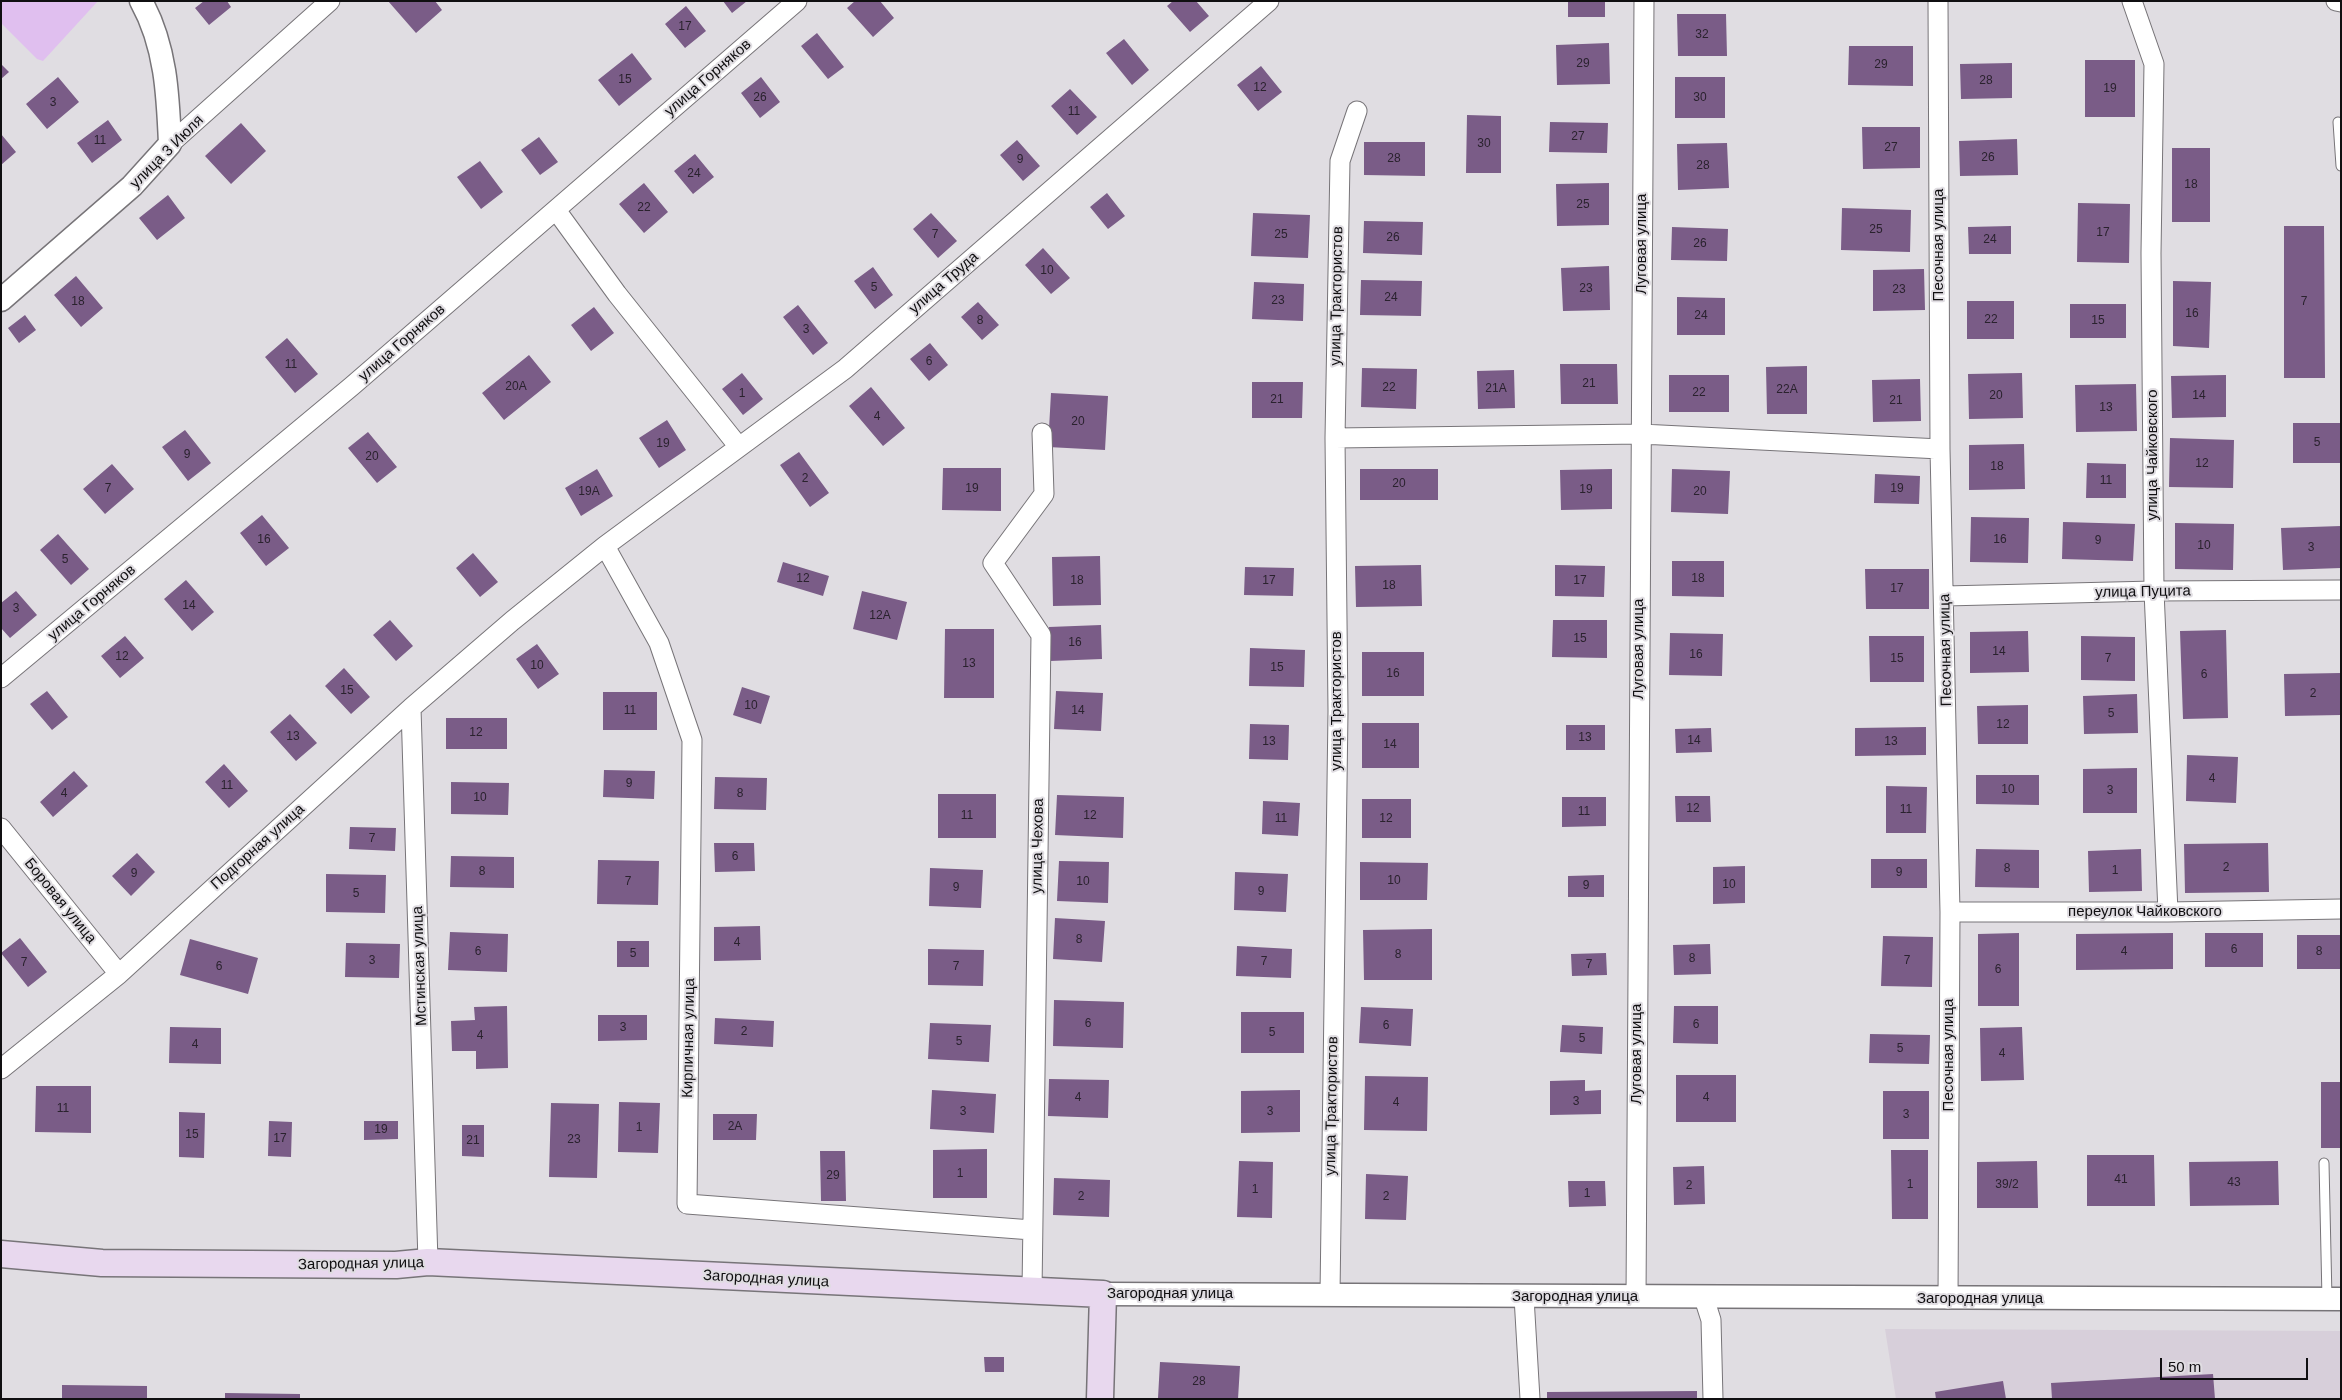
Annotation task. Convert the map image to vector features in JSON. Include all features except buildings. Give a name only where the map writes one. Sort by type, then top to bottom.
[{"type":"main road","name":"Загородная улица","points":[[1,1254],[102,1263],[396,1265],[428,1262],[1103,1294]]},
{"type":"main road","points":[[1100,1399],[1103,1294]]},
{"type":"street","points":[[141,1],[150,19],[168,84],[170,144]]},
{"type":"street","name":"улица 3 Июля","points":[[1,300],[132,186],[170,144],[330,1]]},
{"type":"street","name":"улица Горняков","points":[[1,678],[352,386],[797,1]]},
{"type":"street","name":"улица Труда","points":[[512,621],[605,546],[845,369],[1249,7],[1269,1]]},
{"type":"street","name":"Луговая улица","points":[[1636,1297],[1644,1]]},
{"type":"street","name":"Песочная улица","points":[[1938,1],[1940,449],[1945,596],[1950,912],[1948,1299]]},
{"type":"street","name":"улица Чайковского","points":[[2132,1],[2154,64],[2151,253],[2154,591],[2168,912]]},
{"type":"street","points":[[2336,1],[2341,2]]},
{"type":"street","name":"улица Трактористов","points":[[1330,1294],[1338,711],[1334,438],[1340,161],[1357,111]]},
{"type":"street","points":[[556,210],[617,294],[739,447]]},
{"type":"street","name":"улица Чехова","points":[[1032,1291],[1041,635],[993,563],[1044,494],[1042,432]]},
{"type":"street","points":[[1334,438],[1641,434],[1940,449]]},
{"type":"street","name":"Кирпичная улица","points":[[605,546],[659,643],[692,740],[687,1204],[1032,1230]]},
{"type":"street","name":"улица Пуцита","points":[[1945,596],[2154,591],[2341,590]]},
{"type":"street","name":"Подгорная улица","points":[[1,1069],[119,974],[411,708],[512,621]]},
{"type":"street","name":"Мстинская улица","points":[[411,708],[428,1262]]},
{"type":"street","name":"Боровая улица","points":[[1,828],[119,974]]},
{"type":"street","name":"переулок Чайковского","points":[[1950,912],[2168,912],[2341,909]]},
{"type":"street","name":"Загородная улица","points":[[1103,1294],[1948,1299],[2334,1299]]},
{"type":"street","points":[[1524,1297],[1530,1399]]},
{"type":"street","points":[[1704,1298],[1711,1320],[1713,1399]]},
{"type":"lane","points":[[2338,122],[2341,166]]},
{"type":"lane","points":[[2324,1163],[2334,1299]]},
{"type":"shaded area","points":[[1,1],[98,1],[43,61],[37,59],[1,23]]},
{"type":"shaded area","points":[[1885,1329],[2341,1331],[2341,1399],[1896,1399]]}]
